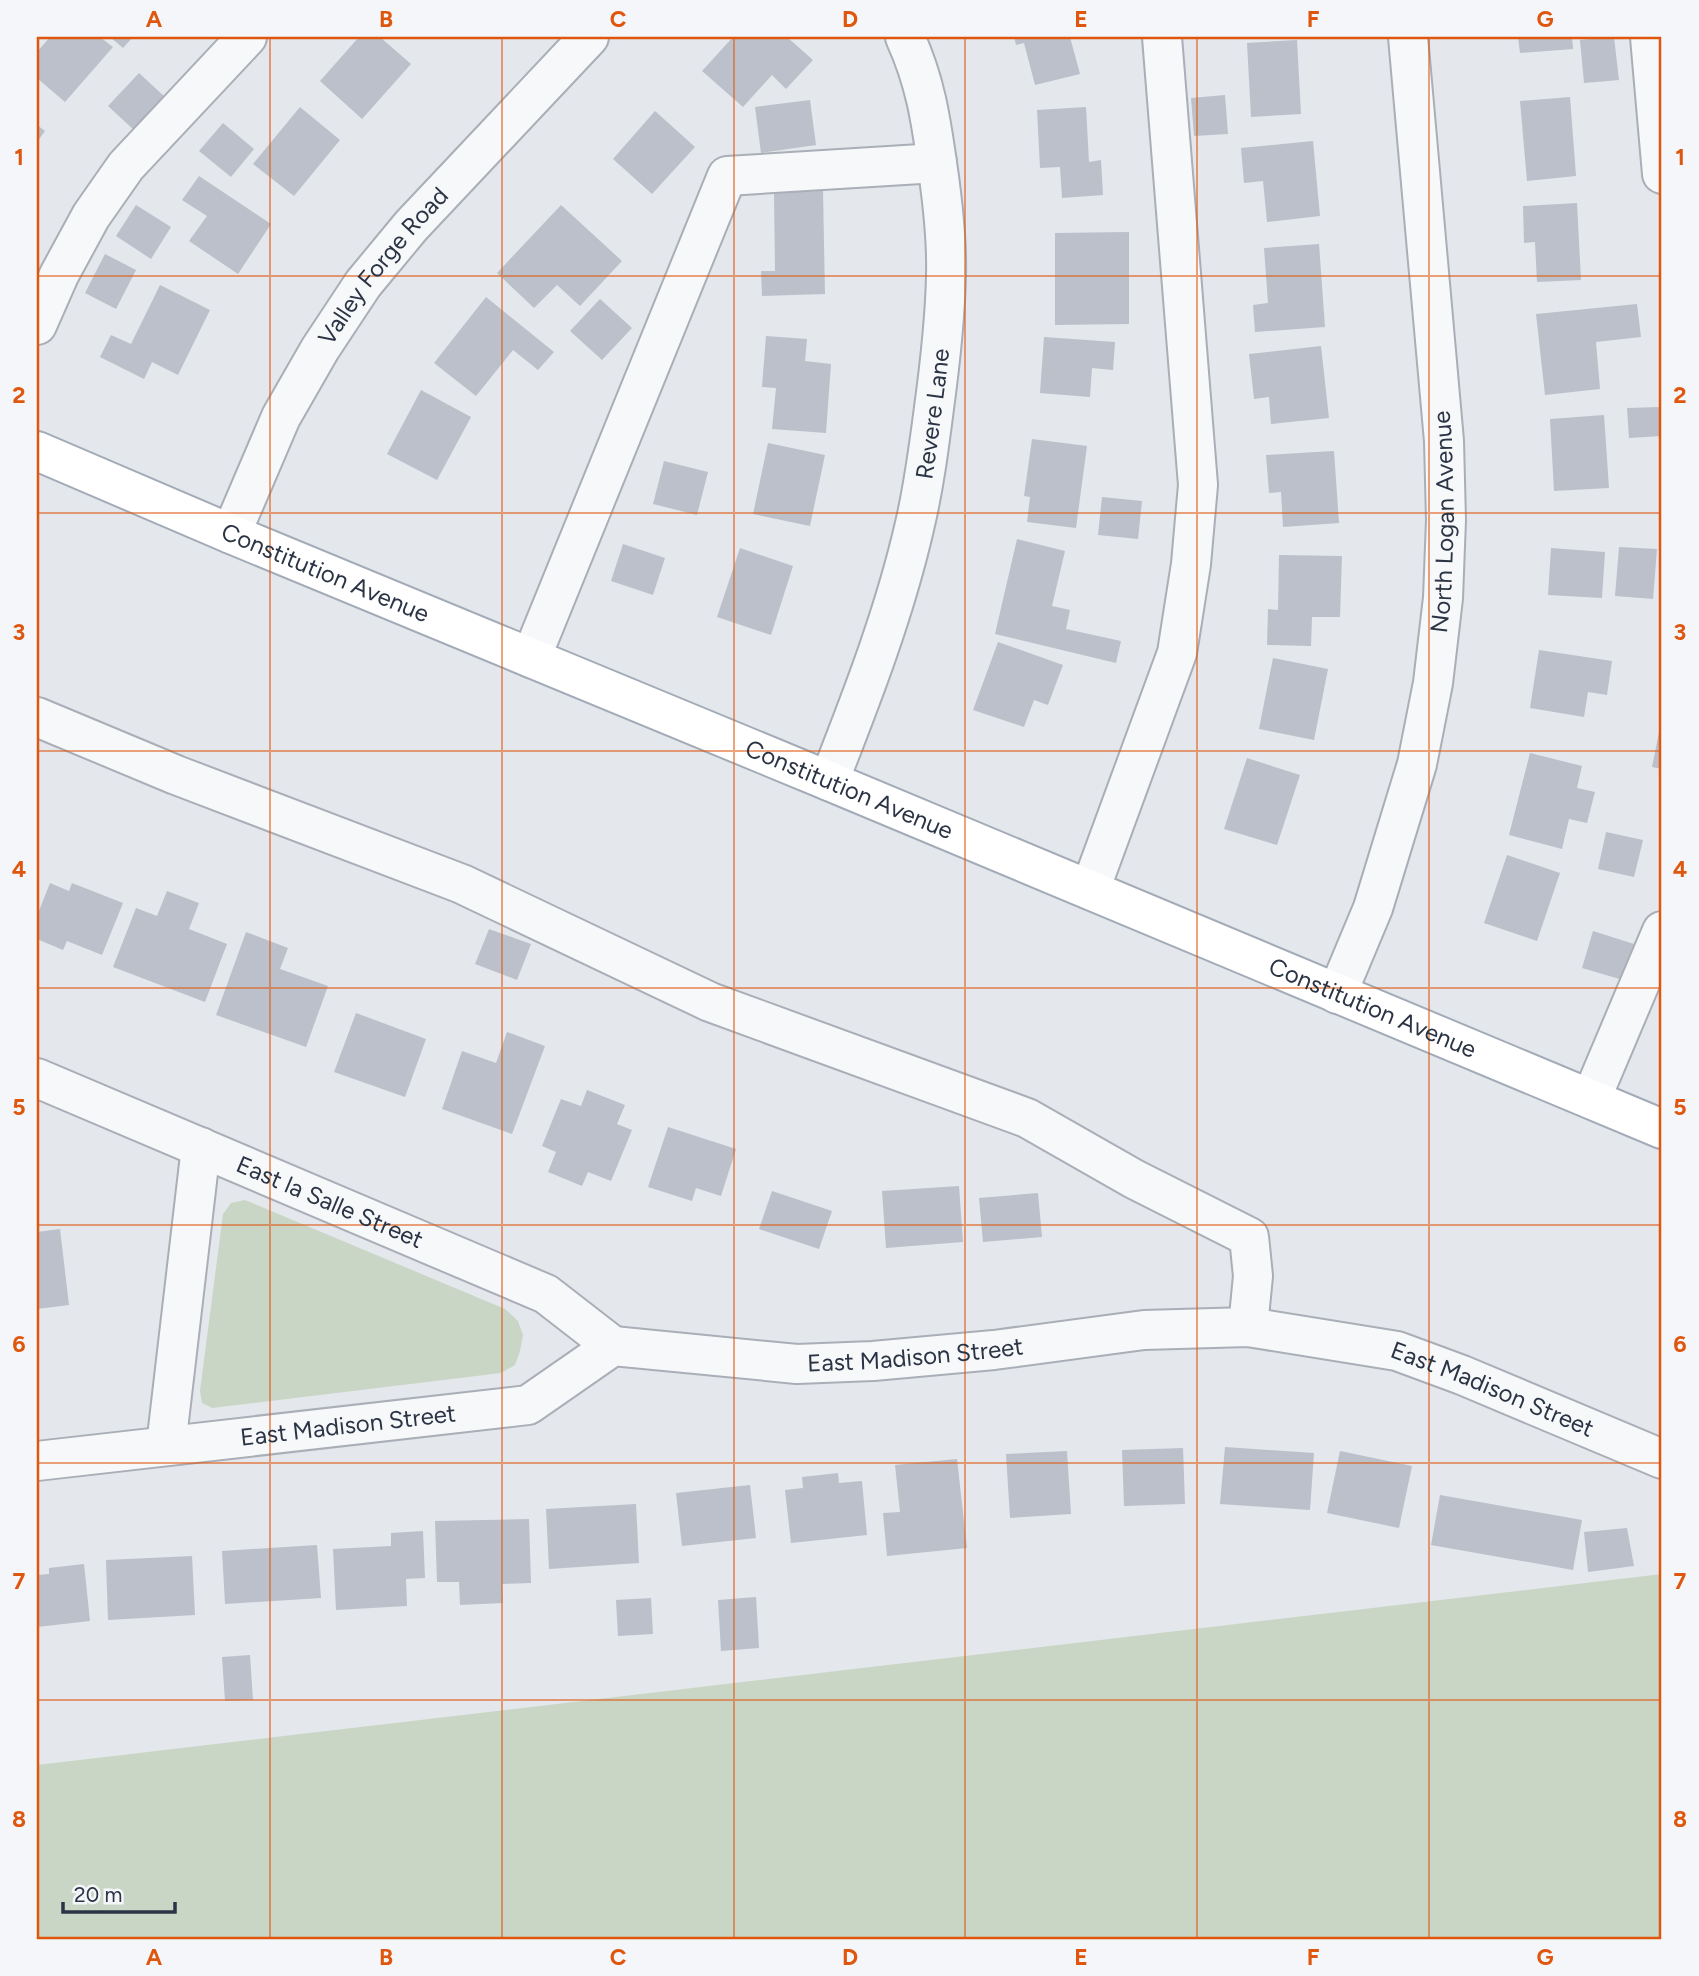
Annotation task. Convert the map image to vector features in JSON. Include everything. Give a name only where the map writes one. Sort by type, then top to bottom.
[{"type":"main road","name":"Constitution Avenue","points":[[37,451],[1662,1129]]},
{"type":"street","points":[[37,325],[59,275],[91,216],[126,166],[247,37]]},
{"type":"street","name":"Valley Forge Road","points":[[231,534],[281,417],[320,349],[363,284],[411,226],[589,37]]},
{"type":"street","name":"Revere Lane","points":[[829,781],[870,676],[915,524],[941,355],[946,273],[943,203],[930,110],[916,61],[905,37]]},
{"type":"street","points":[[1090,890],[1177,653],[1191,564],[1198,485],[1162,37]]},
{"type":"street","name":"North Logan Avenue","points":[[1337,994],[1373,908],[1417,764],[1433,683],[1444,598],[1444,441],[1408,37]]},
{"type":"street","points":[[1650,37],[1662,174]]},
{"type":"street","points":[[531,658],[727,176],[937,163]]},
{"type":"street","points":[[37,717],[176,775],[461,884],[710,1002],[1027,1118],[1134,1179],[1249,1237],[1253,1276],[1248,1327]]},
{"type":"street","points":[[1591,1099],[1662,932]]},
{"type":"street","name":"East la Salle Street","points":[[37,1078],[546,1294],[613,1346]]},
{"type":"street","points":[[166,1447],[201,1147]]},
{"type":"street","name":"East Madison Street","points":[[37,1461],[528,1405],[613,1346],[797,1364],[873,1362],[994,1350],[1144,1330],[1248,1327],[1397,1351],[1462,1375],[1662,1459]]},
{"type":"green space","points":[[245,1200],[505,1309],[518,1321],[523,1335],[515,1365],[501,1373],[212,1408],[202,1403],[200,1391],[223,1214],[231,1203]]},
{"type":"green space","points":[[1662,1574],[1662,1939],[37,1939],[37,1765]]},
{"type":"building","points":[[50,37],[100,37],[113,47],[65,102],[37,78],[37,52]]},
{"type":"building","points":[[110,37],[133,37],[123,48]]},
{"type":"building","points":[[359,37],[380,37],[411,64],[362,119],[320,81]]},
{"type":"building","points":[[733,37],[787,37],[813,60],[786,89],[772,75],[743,107],[702,71]]},
{"type":"building","points":[[1014,37],[1070,37],[1080,74],[1035,85],[1024,43],[1016,45]]},
{"type":"building","points":[[1518,37],[1572,37],[1573,49],[1520,53]]},
{"type":"building","points":[[1614,37],[1619,80],[1584,83],[1580,40]]},
{"type":"building","points":[[1297,40],[1301,114],[1251,117],[1247,43]]},
{"type":"building","points":[[139,73],[166,98],[135,131],[108,106]]},
{"type":"building","points":[[1225,95],[1228,134],[1194,136],[1191,98]]},
{"type":"building","points":[[1570,97],[1576,176],[1527,181],[1520,101]]},
{"type":"building","points":[[810,100],[816,145],[761,153],[755,107]]},
{"type":"building","points":[[300,107],[340,140],[294,196],[253,164]]},
{"type":"building","points":[[1086,107],[1089,162],[1101,160],[1103,195],[1062,198],[1060,167],[1040,168],[1037,110]]},
{"type":"building","points":[[655,111],[695,147],[652,194],[613,159]]},
{"type":"building","points":[[223,123],[254,149],[231,177],[199,151]]},
{"type":"building","points":[[37,125],[45,131],[37,142]]},
{"type":"building","points":[[1313,141],[1320,216],[1267,222],[1263,181],[1244,183],[1241,148]]},
{"type":"building","points":[[199,176],[271,224],[238,274],[189,241],[207,216],[182,200]]},
{"type":"building","points":[[823,191],[825,294],[762,296],[761,271],[775,271],[774,192]]},
{"type":"building","points":[[1577,203],[1581,280],[1537,282],[1535,242],[1524,243],[1523,206]]},
{"type":"building","points":[[136,205],[171,227],[151,259],[116,236]]},
{"type":"building","points":[[561,205],[622,261],[580,306],[557,285],[534,308],[497,273]]},
{"type":"building","points":[[1129,232],[1129,324],[1055,325],[1055,233]]},
{"type":"building","points":[[1319,244],[1325,327],[1255,332],[1253,305],[1268,303],[1264,248]]},
{"type":"building","points":[[105,254],[136,270],[116,309],[85,293]]},
{"type":"building","points":[[160,285],[210,310],[178,375],[152,362],[144,379],[100,357],[111,335],[131,344]]},
{"type":"building","points":[[486,297],[554,352],[538,370],[513,350],[476,396],[434,363]]},
{"type":"building","points":[[600,299],[632,328],[602,360],[570,331]]},
{"type":"building","points":[[1637,304],[1641,337],[1596,342],[1600,389],[1545,395],[1536,314]]},
{"type":"building","points":[[766,336],[807,339],[805,361],[831,364],[826,433],[772,429],[776,388],[762,387]]},
{"type":"building","points":[[1044,337],[1115,342],[1113,370],[1092,368],[1090,397],[1040,393]]},
{"type":"building","points":[[1321,346],[1329,418],[1271,424],[1269,397],[1254,399],[1249,354]]},
{"type":"building","points":[[421,390],[471,417],[437,480],[387,454]]},
{"type":"building","points":[[1660,407],[1662,436],[1629,438],[1627,408]]},
{"type":"building","points":[[1604,415],[1609,488],[1554,491],[1550,419]]},
{"type":"building","points":[[1032,439],[1087,446],[1076,528],[1027,522],[1030,497],[1024,496]]},
{"type":"building","points":[[768,443],[825,455],[810,526],[753,514]]},
{"type":"building","points":[[1334,451],[1339,523],[1283,527],[1281,492],[1269,493],[1266,455]]},
{"type":"building","points":[[664,461],[708,472],[697,515],[653,504]]},
{"type":"building","points":[[1102,497],[1142,501],[1138,539],[1098,535]]},
{"type":"building","points":[[1017,539],[1065,551],[1052,606],[1070,610],[1066,629],[1121,641],[1116,663],[995,634]]},
{"type":"building","points":[[623,544],[665,558],[653,595],[611,581]]},
{"type":"building","points":[[1619,547],[1657,549],[1653,599],[1615,596]]},
{"type":"building","points":[[740,548],[793,566],[771,635],[717,617]]},
{"type":"building","points":[[1551,548],[1605,552],[1602,598],[1548,595]]},
{"type":"building","points":[[1279,555],[1342,556],[1340,617],[1312,617],[1311,646],[1267,645],[1268,609],[1278,610]]},
{"type":"building","points":[[998,642],[1063,665],[1048,705],[1034,700],[1024,727],[973,710]]},
{"type":"building","points":[[1539,650],[1612,661],[1607,695],[1588,692],[1584,717],[1530,708]]},
{"type":"building","points":[[1273,658],[1328,669],[1314,740],[1259,729]]},
{"type":"building","points":[[1659,732],[1662,733],[1662,769],[1652,767]]},
{"type":"building","points":[[1530,753],[1582,766],[1577,788],[1595,792],[1587,823],[1569,819],[1562,849],[1509,835]]},
{"type":"building","points":[[1247,758],[1300,775],[1277,845],[1224,829]]},
{"type":"building","points":[[1606,832],[1643,840],[1634,877],[1598,869]]},
{"type":"building","points":[[1507,855],[1560,873],[1537,941],[1484,923]]},
{"type":"building","points":[[50,883],[69,891],[72,883],[123,903],[102,955],[67,941],[63,950],[37,939],[37,916]]},
{"type":"building","points":[[167,891],[199,903],[189,929],[227,944],[205,1002],[113,967],[136,908],[157,916]]},
{"type":"building","points":[[489,929],[531,944],[517,980],[475,964]]},
{"type":"building","points":[[1593,931],[1634,944],[1623,980],[1582,968]]},
{"type":"building","points":[[246,932],[288,948],[280,969],[328,986],[306,1047],[216,1015]]},
{"type":"building","points":[[356,1013],[426,1039],[405,1097],[334,1072]]},
{"type":"building","points":[[507,1032],[545,1046],[512,1134],[442,1109],[462,1051],[496,1063]]},
{"type":"building","points":[[587,1090],[625,1105],[617,1124],[632,1130],[611,1181],[588,1172],[582,1186],[548,1172],[556,1152],[542,1146],[561,1099],[581,1106]]},
{"type":"building","points":[[668,1127],[736,1149],[721,1196],[696,1188],[692,1201],[648,1187]]},
{"type":"building","points":[[959,1186],[963,1242],[886,1248],[882,1191]]},
{"type":"building","points":[[772,1191],[832,1211],[819,1249],[759,1229]]},
{"type":"building","points":[[1038,1193],[1042,1237],[983,1242],[979,1198]]},
{"type":"building","points":[[60,1229],[69,1305],[37,1309],[37,1232]]},
{"type":"building","points":[[1225,1447],[1314,1453],[1310,1510],[1220,1504]]},
{"type":"building","points":[[1183,1448],[1185,1504],[1124,1506],[1122,1450]]},
{"type":"building","points":[[1067,1451],[1071,1514],[1010,1518],[1006,1454]]},
{"type":"building","points":[[1340,1451],[1412,1466],[1399,1528],[1327,1513]]},
{"type":"building","points":[[957,1459],[967,1548],[887,1556],[883,1513],[900,1512],[895,1465]]},
{"type":"building","points":[[838,1473],[839,1483],[862,1481],[867,1535],[791,1543],[785,1490],[803,1488],[802,1477]]},
{"type":"building","points":[[750,1485],[756,1538],[682,1546],[676,1493]]},
{"type":"building","points":[[1440,1495],[1582,1520],[1573,1570],[1431,1545]]},
{"type":"building","points":[[636,1504],[639,1563],[549,1569],[546,1509]]},
{"type":"building","points":[[529,1519],[531,1583],[502,1584],[503,1603],[460,1605],[459,1582],[437,1582],[435,1521]]},
{"type":"building","points":[[1627,1528],[1634,1566],[1588,1572],[1584,1532]]},
{"type":"building","points":[[423,1531],[425,1578],[406,1579],[407,1606],[336,1610],[333,1549],[391,1546],[391,1533]]},
{"type":"building","points":[[317,1545],[321,1598],[225,1604],[222,1551]]},
{"type":"building","points":[[192,1556],[195,1615],[108,1620],[106,1560]]},
{"type":"building","points":[[84,1564],[90,1621],[37,1627],[37,1575],[49,1574],[49,1568]]},
{"type":"building","points":[[756,1597],[759,1648],[721,1651],[718,1600]]},
{"type":"building","points":[[651,1598],[653,1634],[618,1636],[616,1600]]},
{"type":"building","points":[[250,1655],[253,1700],[225,1701],[222,1657]]}]
